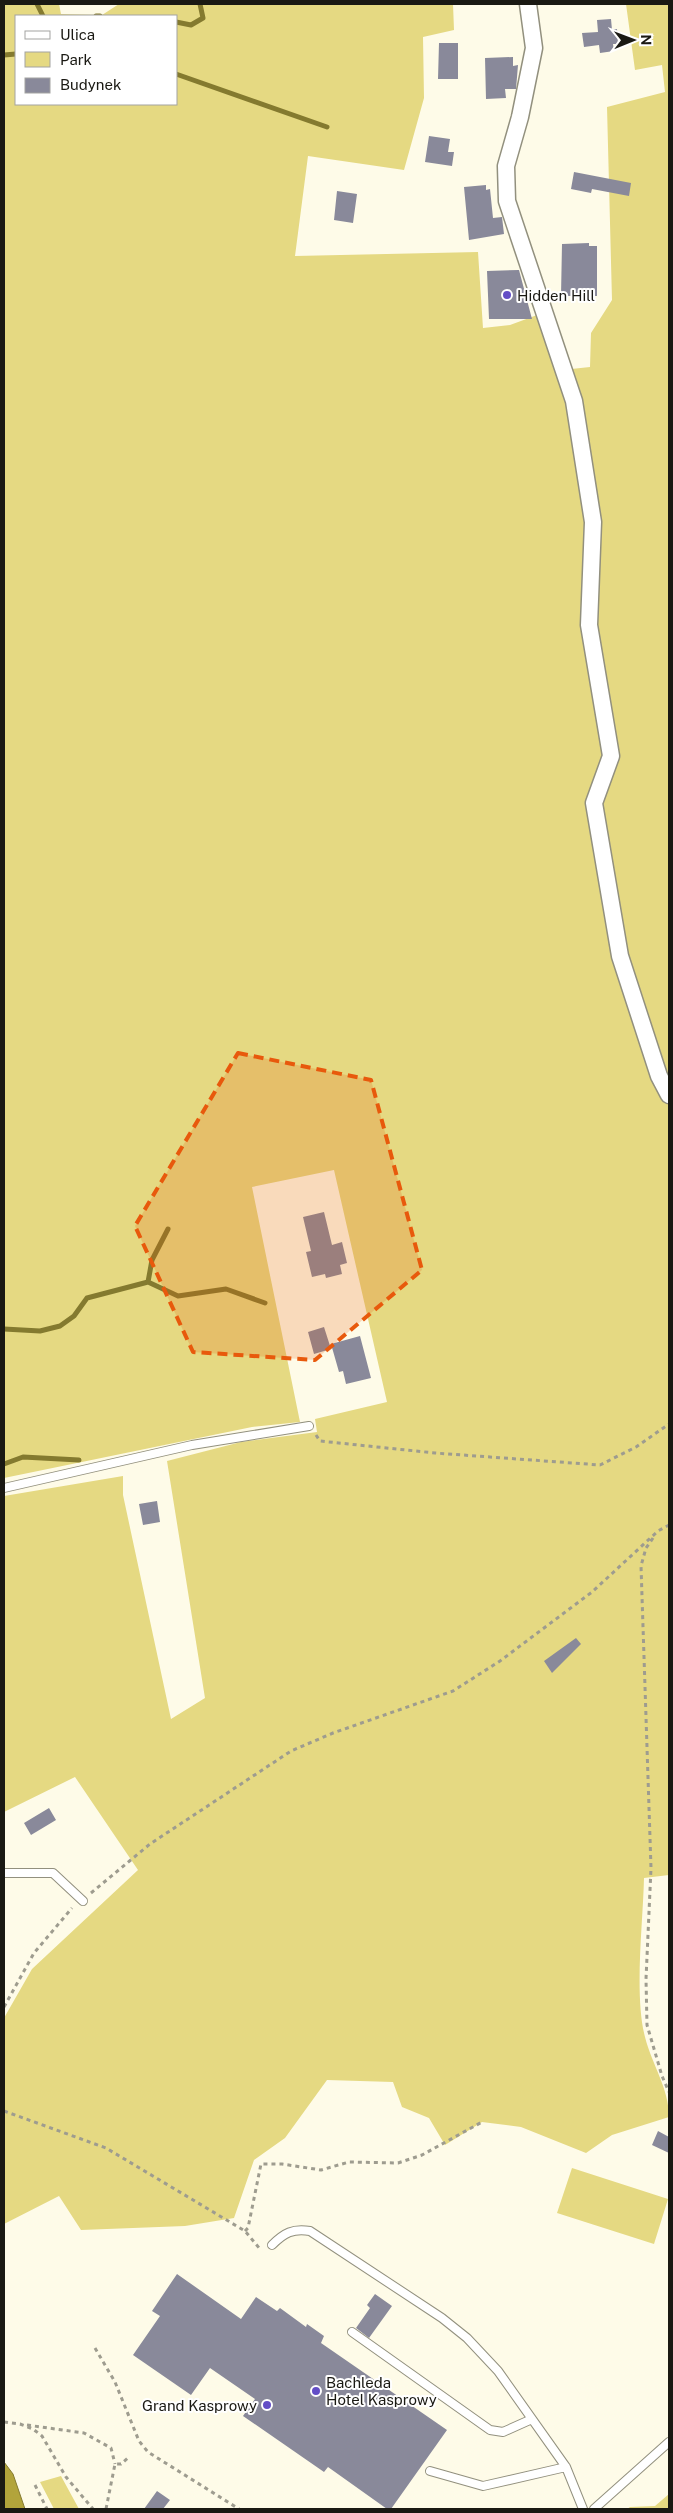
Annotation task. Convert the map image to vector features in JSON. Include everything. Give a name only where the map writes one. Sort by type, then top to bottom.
[{"type":"street","points":[[528,4],[534,48],[520,117],[506,166],[508,201],[574,401],[593,522],[589,625],[611,756],[594,802],[620,956],[659,1076],[669,1095]]},
{"type":"lane","points":[[4,1488],[192,1445],[309,1426]]},
{"type":"lane","points":[[4,1874],[53,1873],[83,1900]]},
{"type":"lane","points":[[272,2245],[289,2232],[310,2231],[442,2318],[467,2338],[498,2371],[566,2467],[583,2509]]},
{"type":"lane","points":[[352,2332],[490,2430],[503,2432],[532,2419]]},
{"type":"lane","points":[[594,2509],[669,2442]]},
{"type":"lane","points":[[430,2470],[483,2486],[566,2467]]},
{"type":"path","points":[[309,1426],[320,1441],[434,1453],[600,1465],[636,1447],[669,1424]]},
{"type":"path","points":[[4,2007],[34,1953],[69,1910],[150,1844],[291,1751],[333,1733],[453,1691],[500,1661],[592,1592],[658,1532],[669,1525]]},
{"type":"path","points":[[658,1532],[646,1548],[641,1566],[650,1868],[646,1979],[647,2025],[662,2076],[669,2092]]},
{"type":"path","points":[[4,2111],[106,2148],[245,2231],[264,2254],[272,2245]]},
{"type":"path","points":[[245,2231],[248,2228],[261,2164],[282,2164],[321,2170],[349,2162],[398,2163],[422,2155],[482,2122]]},
{"type":"path","points":[[95,2348],[115,2382],[139,2441],[148,2452],[239,2509]]},
{"type":"path","points":[[4,2422],[84,2433],[110,2448],[115,2464],[106,2509]]},
{"type":"path","points":[[20,2424],[33,2429],[42,2436],[66,2477],[94,2509]]},
{"type":"path","points":[[115,2464],[120,2464],[129,2457]]},
{"type":"path","points":[[35,2485],[47,2509]]},
{"type":"highlighted area","points":[[238,1053],[371,1080],[422,1270],[315,1360],[193,1352],[135,1226]]},
{"type":"green space","points":[[4,4],[59,4],[61,14],[102,15],[119,4],[453,4],[454,30],[423,37],[424,98],[404,170],[308,156],[295,256],[478,252],[483,328],[510,325],[548,311],[562,370],[590,367],[591,333],[612,300],[607,107],[665,92],[662,65],[635,70],[626,4],[669,4],[669,1875],[644,1878],[640,2001],[645,2037],[666,2096],[669,2117],[612,2135],[586,2153],[521,2127],[482,2122],[445,2145],[429,2118],[402,2107],[393,2082],[327,2080],[285,2138],[254,2160],[234,2218],[185,2226],[81,2230],[59,2196],[4,2224],[4,2018],[32,1969],[138,1870],[75,1777],[4,1812],[4,1496],[123,1476],[123,1495],[171,1719],[205,1698],[167,1461],[241,1442],[317,1432],[315,1419],[387,1402],[334,1170],[252,1187],[300,1422],[252,1427],[4,1478]]},
{"type":"green space","points":[[572,2168],[668,2199],[654,2244],[557,2213]]},
{"type":"green space","points":[[61,2476],[79,2509],[54,2509],[40,2482]]},
{"type":"green space","points":[[669,2494],[669,2509],[627,2509],[630,2507],[655,2506]]},
{"type":"shaded area","points":[[4,2462],[13,2474],[25,2509],[4,2509]]},
{"type":"building","points":[[611,19],[612,30],[617,29],[618,44],[613,44],[614,51],[600,53],[599,45],[584,47],[582,33],[598,32],[597,20]]},
{"type":"building","points":[[439,43],[458,43],[458,79],[438,79]]},
{"type":"building","points":[[513,57],[513,66],[518,65],[516,89],[505,89],[506,98],[486,99],[485,58]]},
{"type":"building","points":[[429,136],[450,139],[448,152],[454,152],[452,166],[425,162]]},
{"type":"building","points":[[574,172],[631,183],[629,196],[592,189],[591,193],[571,189]]},
{"type":"building","points":[[486,185],[486,190],[490,189],[493,218],[502,217],[504,234],[469,240],[464,187]]},
{"type":"building","points":[[337,191],[357,194],[353,223],[334,220]]},
{"type":"building","points":[[589,243],[589,246],[597,246],[597,296],[561,296],[562,244]]},
{"type":"building","name":"Hidden Hill","points":[[519,270],[532,319],[489,319],[487,271]]},
{"type":"building","points":[[324,1212],[332,1245],[342,1242],[347,1263],[340,1265],[342,1274],[326,1278],[325,1274],[312,1277],[306,1252],[311,1251],[303,1217]]},
{"type":"building","points":[[324,1327],[331,1349],[314,1354],[308,1332]]},
{"type":"building","points":[[360,1336],[371,1378],[346,1384],[343,1371],[339,1372],[331,1344]]},
{"type":"building","points":[[157,1501],[160,1522],[143,1525],[139,1504]]},
{"type":"building","points":[[576,1638],[581,1644],[552,1673],[544,1661]]},
{"type":"building","points":[[49,1808],[56,1820],[31,1835],[24,1823]]},
{"type":"building","points":[[658,2131],[669,2137],[669,2153],[652,2145]]},
{"type":"building","name":"Bachleda Hotel Kasprowy","points":[[177,2274],[241,2319],[256,2297],[277,2311],[280,2308],[306,2327],[307,2324],[324,2336],[321,2343],[447,2430],[391,2509],[387,2509],[328,2467],[324,2472],[243,2416],[255,2399],[210,2368],[191,2395],[133,2355],[160,2316],[152,2311]]},
{"type":"building","points":[[375,2294],[392,2306],[369,2338],[356,2328],[370,2308],[367,2305]]},
{"type":"building","points":[[157,2491],[170,2500],[163,2509],[144,2509]]},
{"type":"waterway","points":[[37,4],[42,15]]},
{"type":"waterway","points":[[178,22],[191,25],[203,18],[200,4]]},
{"type":"waterway","points":[[4,55],[15,54]]},
{"type":"waterway","points":[[178,75],[327,127]]},
{"type":"waterway","points":[[148,1282],[152,1260],[168,1229]]},
{"type":"waterway","points":[[4,1329],[40,1331],[60,1326],[74,1316],[87,1298],[148,1282],[178,1296],[226,1289],[265,1303]]},
{"type":"waterway","points":[[4,1464],[23,1457],[79,1460]]},
{"type":"place","name":"Hidden Hill","points":[[507,295]]},
{"type":"place","name":"Bachleda Hotel Kasprowy","points":[[316,2391]]},
{"type":"place","name":"Grand Kasprowy","points":[[267,2405]]}]
